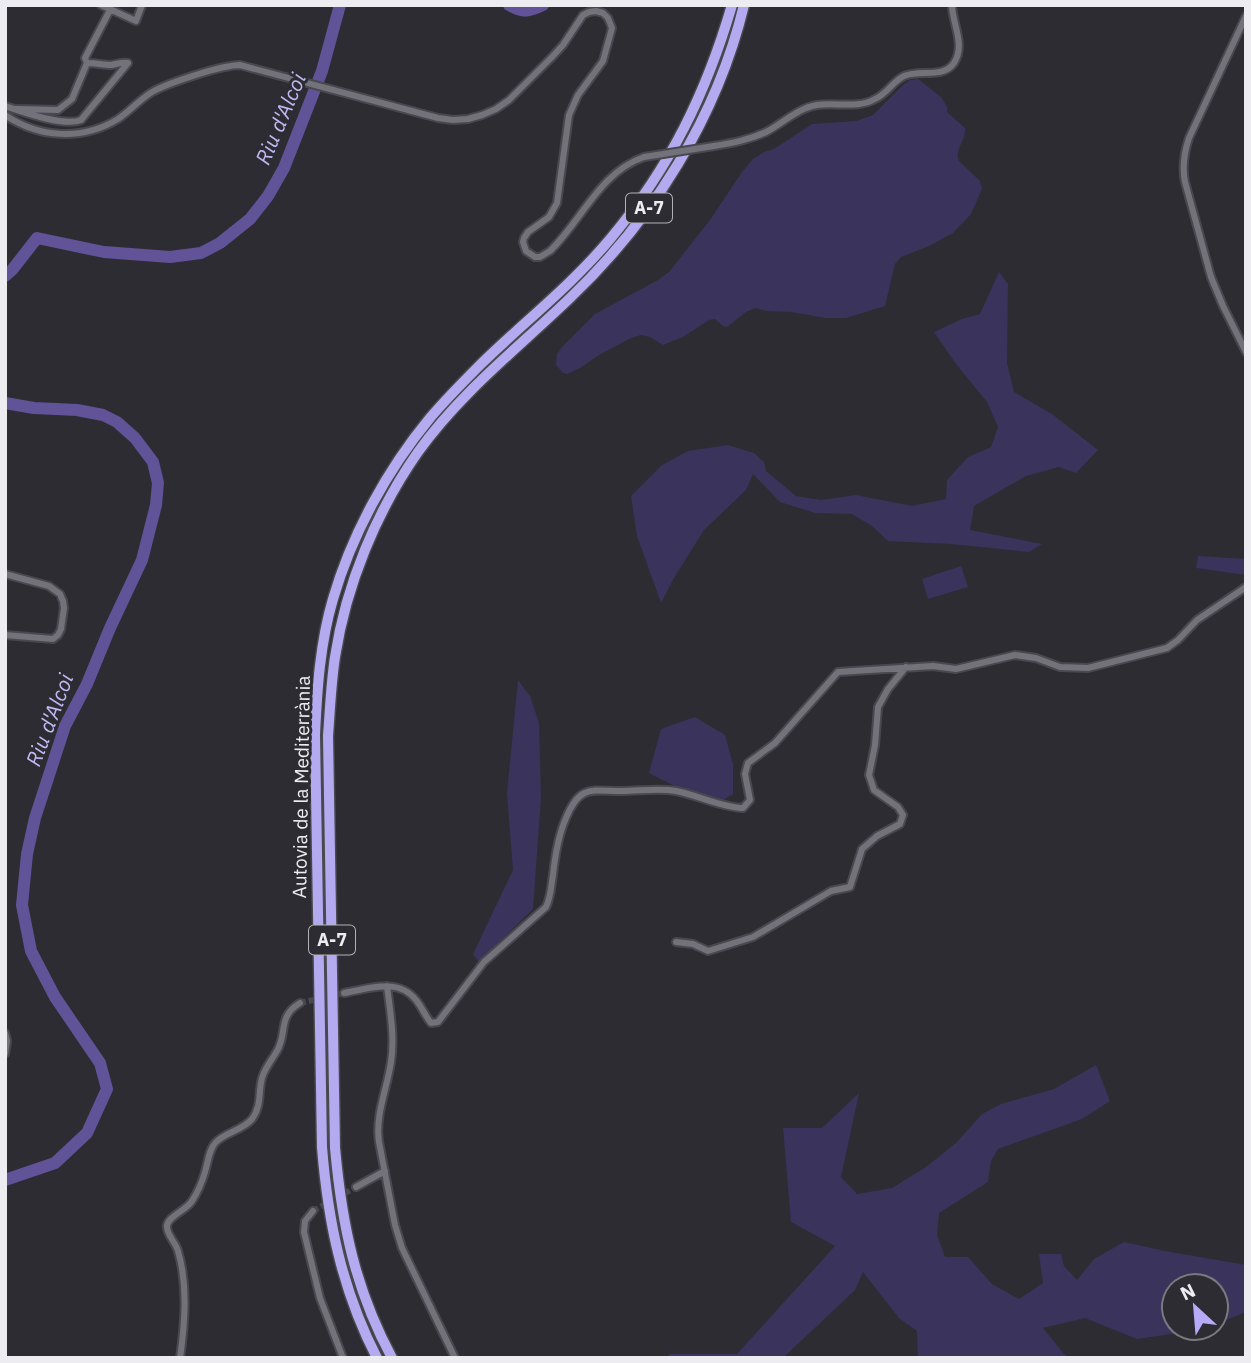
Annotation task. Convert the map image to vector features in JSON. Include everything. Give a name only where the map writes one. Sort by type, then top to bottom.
[{"type":"highway","name":"Autovia de la Mediterrània","points":[[377,1358],[360,1323],[344,1276],[331,1228],[324,1179],[316,778],[317,694],[333,600],[368,514],[421,429],[481,365],[574,278],[609,241],[660,173],[707,80],[732,5]]},
{"type":"highway","name":"Autovia de la Mediterrània","points":[[392,1358],[369,1309],[349,1246],[340,1197],[334,1132],[328,736],[335,654],[345,614],[355,577],[378,520],[419,451],[451,411],[601,267],[661,191],[710,103],[729,55],[744,5]]},
{"type":"street","points":[[101,5],[136,21],[142,5]]},
{"type":"street","points":[[5,115],[35,131],[70,134],[94,130],[108,124],[159,89],[226,66],[244,66],[439,118],[453,120],[475,117],[496,109],[509,100],[563,45],[583,16],[592,11],[600,11],[606,15],[611,25],[606,52],[599,68],[578,95],[569,116],[557,203],[550,217],[528,232],[524,238],[526,251],[540,257],[550,251],[610,178],[631,162],[644,157],[753,137],[813,106],[869,102],[884,94],[907,75],[938,72],[949,68],[957,58],[959,45],[952,5]]},
{"type":"street","points":[[15,109],[58,110],[72,99],[87,63],[85,58],[110,10]]},
{"type":"street","points":[[1246,16],[1189,138],[1183,168],[1211,277],[1246,352]]},
{"type":"street","points":[[5,106],[69,123],[81,120],[128,62],[109,65],[87,63]]},
{"type":"street","points":[[5,574],[54,589],[61,597],[64,608],[61,629],[52,639],[5,635]]},
{"type":"street","points":[[344,993],[396,986],[415,998],[429,1021],[433,1024],[438,1022],[484,962],[546,907],[557,847],[565,821],[584,793],[594,790],[667,790],[743,808],[750,800],[745,774],[748,762],[775,743],[835,674],[845,670],[906,667],[956,669],[1015,656],[1036,658],[1060,667],[1088,668],[1167,648],[1197,620],[1246,587]]},
{"type":"street","points":[[676,942],[693,944],[708,951],[753,937],[831,891],[850,887],[862,849],[877,836],[900,824],[903,815],[898,807],[874,790],[869,775],[875,746],[878,707],[888,689],[906,667]]},
{"type":"street","points":[[387,986],[392,1023],[392,1052],[378,1129],[385,1171],[402,1248],[455,1358]]},
{"type":"street","points":[[180,1358],[185,1294],[179,1252],[167,1224],[191,1203],[216,1141],[249,1122],[256,1112],[262,1077],[280,1044],[284,1021],[293,1007],[300,1003]]},
{"type":"street","points":[[5,1033],[5,1054]]},
{"type":"street","points":[[356,1187],[385,1171]]},
{"type":"street","points":[[313,1211],[305,1221],[304,1232],[320,1298],[343,1358]]},
{"type":"shaded area","points":[[918,79],[941,97],[947,112],[965,128],[958,152],[959,161],[980,181],[982,189],[971,214],[953,233],[901,257],[895,264],[885,306],[846,318],[826,318],[755,308],[727,327],[715,319],[709,320],[683,337],[663,345],[641,335],[631,338],[567,374],[556,365],[557,354],[563,346],[595,314],[669,272],[753,159],[774,149],[812,124],[856,121],[873,115],[903,85]]},
{"type":"shaded area","points":[[999,272],[1008,284],[1007,363],[1014,392],[1052,414],[1098,450],[1076,473],[1059,467],[1026,476],[974,506],[970,530],[1042,544],[1029,552],[888,541],[872,526],[852,514],[815,513],[780,502],[753,474],[746,490],[704,530],[661,603],[637,536],[631,496],[662,465],[688,451],[728,445],[754,453],[764,462],[766,471],[796,496],[821,500],[856,495],[912,506],[946,499],[947,480],[968,457],[991,447],[998,427],[987,402],[934,332],[980,314]]},
{"type":"shaded area","points":[[1198,556],[1246,559],[1246,575],[1196,568]]},
{"type":"shaded area","points":[[961,566],[968,587],[928,599],[922,579]]},
{"type":"shaded area","points":[[518,680],[530,696],[539,723],[541,798],[533,909],[479,962],[473,954],[513,870],[507,793]]},
{"type":"shaded area","points":[[695,717],[725,735],[733,764],[733,794],[714,806],[649,773],[661,729]]},
{"type":"shaded area","points":[[1096,1065],[1110,1101],[1082,1119],[998,1149],[991,1161],[988,1182],[939,1213],[937,1235],[945,1257],[968,1257],[992,1284],[1019,1299],[1043,1283],[1039,1254],[1061,1254],[1064,1266],[1077,1280],[1094,1259],[1124,1242],[1246,1265],[1246,1312],[1230,1318],[1230,1272],[1160,1272],[1160,1336],[1137,1339],[1085,1318],[1043,1328],[1070,1358],[918,1358],[917,1331],[899,1318],[863,1272],[855,1290],[783,1358],[668,1358],[669,1354],[737,1354],[835,1246],[791,1222],[783,1128],[822,1128],[859,1093],[841,1177],[857,1194],[892,1188],[926,1167],[956,1143],[982,1114],[1001,1104],[1054,1089]]},
{"type":"waterway","name":"Riu d'Alcoi","points":[[5,276],[37,238],[104,252],[170,257],[201,253],[220,243],[250,219],[268,196],[284,168],[322,71],[340,5]]},
{"type":"waterway","name":"Riu d'Alcoi","points":[[509,5],[526,11],[543,5]]},
{"type":"waterway","name":"Riu d'Alcoi","points":[[5,403],[34,408],[77,410],[103,415],[117,422],[135,438],[153,462],[158,483],[156,505],[142,560],[87,684],[65,726],[35,818],[27,854],[22,905],[31,951],[55,997],[100,1063],[107,1089],[87,1133],[55,1163],[5,1180]]},
{"type":"tunnel","points":[[300,1003],[344,993]]},
{"type":"tunnel","points":[[313,1211],[356,1187]]}]
